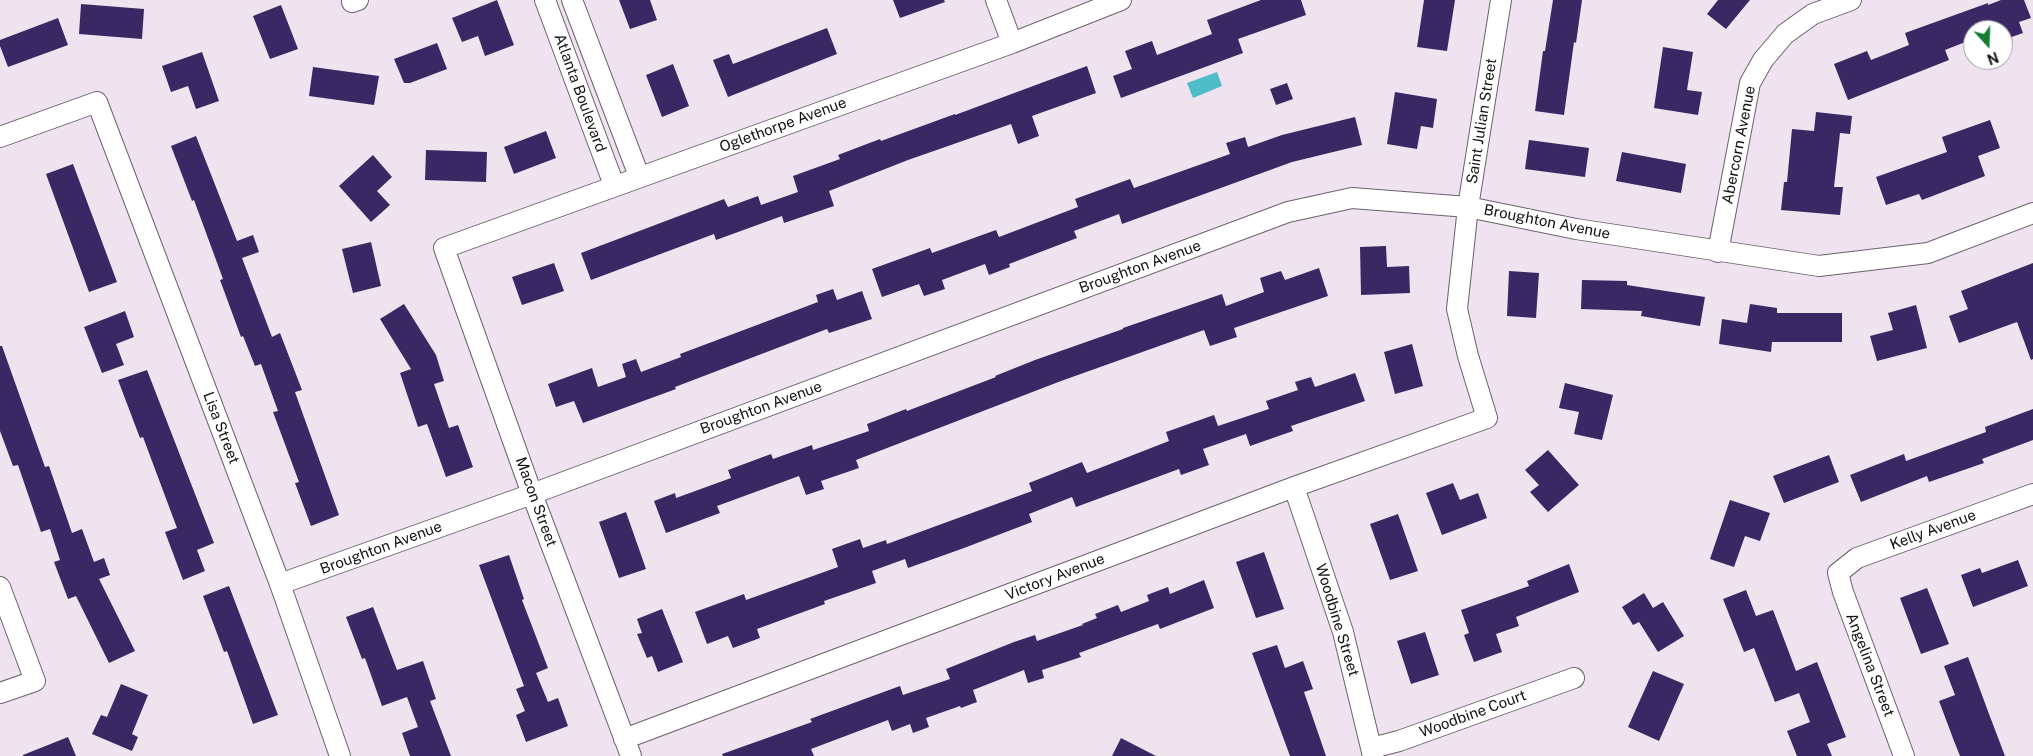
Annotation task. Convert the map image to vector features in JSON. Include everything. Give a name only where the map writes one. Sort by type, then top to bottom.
[{"type":"street","name":"Atlanta Boulevard","points":[[545,0],[614,185]]},
{"type":"street","name":"Atlanta Boulevard","points":[[572,0],[639,176]]},
{"type":"street","points":[[996,0],[1012,43]]},
{"type":"street","name":"Oglethorpe Avenue","points":[[444,248],[614,185],[1012,43],[1121,0]]},
{"type":"street","name":"Saint Julian Street","points":[[1487,418],[1468,356],[1457,309],[1468,207],[1501,0]]},
{"type":"street","name":"Abercorn Avenue","points":[[1718,252],[1750,83],[1763,60],[1785,34],[1813,14],[1851,0]]},
{"type":"street","name":"Lisa Street","points":[[0,137],[97,102],[280,584],[340,756]]},
{"type":"street","name":"Broughton Avenue","points":[[280,584],[532,494],[1288,212],[1352,198],[1468,207],[1576,229],[1819,266],[1928,253],[2033,213]]},
{"type":"street","name":"Macon Street","points":[[444,248],[532,494],[628,747]]},
{"type":"street","name":"Victory Avenue","points":[[628,747],[1294,487],[1487,418]]},
{"type":"street","name":"Woodbine Street","points":[[1294,487],[1343,632],[1372,752]]},
{"type":"street","name":"Kelly Avenue","points":[[1838,573],[1857,558],[2033,494]]},
{"type":"street","name":"Angelina Street","points":[[1838,573],[1843,592],[1904,756]]},
{"type":"street","points":[[0,586],[35,681],[0,694]]},
{"type":"street","name":"Woodbine Court","points":[[1372,752],[1574,678]]},
{"type":"water","points":[[1217,72],[1222,86],[1193,98],[1187,83]]},
{"type":"building","points":[[497,0],[514,45],[485,56],[478,36],[462,42],[452,18]]},
{"type":"building","points":[[619,0],[650,0],[657,20],[630,29]]},
{"type":"building","points":[[893,0],[944,0],[945,2],[900,18]]},
{"type":"building","points":[[1261,0],[1301,0],[1306,15],[1238,39],[1243,53],[1121,98],[1113,76],[1132,69],[1125,51],[1152,41],[1157,55],[1212,34],[1207,20]]},
{"type":"building","points":[[1424,0],[1455,0],[1447,51],[1417,47]]},
{"type":"building","points":[[1553,0],[1582,0],[1564,115],[1535,111],[1543,51],[1545,51]]},
{"type":"building","points":[[1718,0],[1750,0],[1726,29],[1707,14]]},
{"type":"building","points":[[2001,0],[2024,0],[2031,18],[2019,22],[2023,33],[2013,36],[2013,20],[1963,20],[1963,43],[1945,50],[1949,60],[1848,100],[1834,64],[1867,51],[1871,60],[1909,45],[1905,33],[1988,3],[1988,5]]},
{"type":"building","points":[[81,4],[144,9],[142,39],[79,34]]},
{"type":"building","points":[[281,5],[298,49],[270,59],[253,16]]},
{"type":"building","points":[[58,18],[68,45],[8,67],[0,46],[0,40]]},
{"type":"building","points":[[827,28],[837,54],[728,97],[713,60],[729,54],[733,64]]},
{"type":"building","points":[[437,43],[447,69],[410,83],[404,83],[394,59]]},
{"type":"building","points":[[1663,47],[1693,52],[1687,90],[1702,92],[1698,115],[1654,108]]},
{"type":"building","points":[[202,52],[219,101],[196,109],[188,86],[171,92],[162,66]]},
{"type":"building","points":[[673,64],[689,106],[662,117],[646,75]]},
{"type":"building","points":[[1087,66],[1096,93],[1032,116],[1039,136],[1018,144],[1011,124],[908,160],[829,191],[834,206],[784,223],[782,216],[716,240],[714,234],[591,280],[581,253],[724,199],[728,207],[758,196],[761,205],[798,192],[793,176],[840,159],[838,155],[880,139],[881,141],[955,115]]},
{"type":"building","points":[[313,67],[379,76],[374,105],[309,96]]},
{"type":"building","points":[[1287,83],[1293,99],[1276,105],[1270,89]]},
{"type":"building","points":[[1395,92],[1437,99],[1433,128],[1421,126],[1417,149],[1387,144]]},
{"type":"building","points":[[1816,112],[1852,116],[1850,134],[1840,133],[1834,187],[1843,187],[1840,215],[1781,210],[1784,182],[1787,182],[1792,129],[1814,131]]},
{"type":"building","points":[[1355,117],[1362,145],[1292,162],[1122,224],[1119,214],[1074,231],[1077,238],[1009,264],[1010,267],[989,275],[985,264],[942,280],[945,289],[924,296],[919,284],[882,297],[872,269],[930,248],[932,253],[996,230],[999,237],[1078,207],[1075,199],[1130,179],[1134,188],[1230,154],[1226,143],[1245,137],[1248,147],[1282,135]]},
{"type":"building","points":[[1990,120],[2000,148],[1978,156],[1985,176],[1922,200],[1919,194],[1886,205],[1876,177],[1947,152],[1942,137]]},
{"type":"building","points":[[546,131],[556,158],[514,174],[504,147]]},
{"type":"building","points":[[196,136],[237,241],[253,235],[259,252],[242,258],[272,337],[280,333],[302,390],[295,392],[339,515],[311,526],[295,483],[299,482],[273,412],[278,411],[261,364],[255,366],[243,336],[241,337],[220,280],[223,279],[194,200],[192,201],[171,146]]},
{"type":"building","points":[[1529,140],[1589,148],[1585,177],[1525,169]]},
{"type":"building","points":[[426,150],[487,152],[486,182],[425,180]]},
{"type":"building","points":[[1622,152],[1686,164],[1681,193],[1616,181]]},
{"type":"building","points":[[373,155],[392,177],[377,191],[390,205],[371,222],[339,186]]},
{"type":"building","points":[[73,164],[117,282],[89,292],[46,174]]},
{"type":"building","points":[[371,242],[381,286],[353,293],[342,249]]},
{"type":"building","points":[[1386,246],[1387,267],[1409,266],[1410,293],[1361,295],[1360,247]]},
{"type":"building","points":[[554,263],[564,291],[522,305],[512,277]]},
{"type":"building","points":[[2033,263],[2033,359],[2031,360],[2017,322],[1959,343],[1949,316],[1968,309],[1961,291]]},
{"type":"building","points":[[1319,268],[1328,296],[1234,328],[1237,337],[1210,346],[1204,330],[1061,381],[856,460],[859,468],[821,481],[824,489],[806,495],[799,476],[717,506],[720,513],[666,533],[654,501],[675,493],[676,498],[731,478],[728,470],[771,454],[773,459],[812,445],[813,450],[869,431],[867,424],[906,409],[907,411],[1035,360],[1222,294],[1226,306],[1264,292],[1260,278],[1281,271],[1285,280]]},
{"type":"building","points":[[1509,271],[1539,273],[1536,318],[1507,316]]},
{"type":"building","points":[[1582,280],[1627,281],[1627,285],[1705,297],[1700,326],[1641,316],[1642,311],[1581,309]]},
{"type":"building","points":[[833,289],[837,300],[862,291],[872,319],[829,333],[827,329],[675,387],[676,389],[583,423],[574,401],[556,407],[548,384],[592,368],[598,387],[626,377],[622,364],[636,359],[641,372],[681,357],[680,354],[818,302],[816,295]]},
{"type":"building","points":[[404,304],[436,355],[444,381],[434,384],[449,428],[458,425],[473,467],[446,477],[427,424],[418,427],[400,373],[411,369],[380,319]]},
{"type":"building","points":[[1750,304],[1777,308],[1777,313],[1842,313],[1842,342],[1772,342],[1771,352],[1719,344],[1722,319],[1747,323]]},
{"type":"building","points":[[1916,305],[1927,348],[1877,361],[1870,336],[1893,330],[1888,313]]},
{"type":"building","points":[[125,311],[134,337],[116,344],[124,365],[102,373],[84,327]]},
{"type":"building","points":[[1412,344],[1423,386],[1395,394],[1384,352]]},
{"type":"building","points":[[0,346],[2,346],[45,467],[49,466],[72,533],[82,529],[94,562],[104,558],[110,575],[99,579],[135,651],[109,663],[76,596],[68,599],[54,562],[60,560],[50,529],[41,532],[18,465],[13,466],[0,431]]},
{"type":"building","points":[[147,370],[214,543],[197,550],[205,571],[183,580],[165,532],[177,528],[143,437],[140,438],[118,380]]},
{"type":"building","points":[[1355,373],[1365,401],[1291,426],[1293,431],[1250,446],[1246,434],[1203,449],[1209,465],[1181,475],[1179,469],[1076,507],[1072,497],[1029,514],[1032,522],[964,548],[908,568],[905,559],[872,571],[876,583],[824,601],[825,604],[757,629],[760,638],[733,648],[728,636],[707,644],[695,612],[744,594],[746,600],[838,567],[832,549],[860,539],[863,548],[886,540],[887,544],[1032,491],[1029,483],[1082,462],[1087,473],[1169,441],[1166,432],[1214,415],[1218,426],[1269,409],[1266,401],[1298,390],[1295,382],[1311,377],[1315,387]]},
{"type":"building","points":[[1565,383],[1613,395],[1602,440],[1574,434],[1579,412],[1559,408]]},
{"type":"building","points":[[2033,409],[2033,440],[1982,459],[1984,463],[1929,482],[1927,476],[1861,502],[1850,475],[1904,454],[1906,461],[1986,432],[1985,427]]},
{"type":"building","points":[[1548,450],[1579,485],[1548,512],[1530,492],[1539,485],[1525,470]]},
{"type":"building","points":[[1829,455],[1839,482],[1784,503],[1773,476]]},
{"type":"building","points":[[1453,483],[1460,500],[1478,493],[1487,518],[1442,535],[1426,493]]},
{"type":"building","points":[[1730,500],[1770,513],[1760,541],[1745,536],[1734,567],[1710,559]]},
{"type":"building","points":[[626,512],[646,569],[619,578],[599,522]]},
{"type":"building","points":[[1398,514],[1418,571],[1390,580],[1370,524]]},
{"type":"building","points":[[1264,552],[1284,609],[1256,618],[1236,562]]},
{"type":"building","points":[[509,555],[524,599],[522,600],[548,668],[536,673],[548,702],[558,698],[568,726],[526,742],[516,715],[525,711],[516,689],[524,686],[479,565]]},
{"type":"building","points":[[2018,560],[2028,586],[1973,607],[1961,575],[1980,568],[1982,573]]},
{"type":"building","points":[[1569,564],[1579,592],[1516,617],[1519,626],[1496,634],[1502,652],[1474,662],[1464,635],[1469,633],[1461,610],[1529,586],[1527,581]]},
{"type":"building","points":[[1204,580],[1214,608],[1160,629],[1158,624],[1079,653],[1081,657],[1042,670],[1044,678],[1028,683],[1024,670],[973,690],[977,702],[926,718],[929,727],[913,733],[910,724],[892,731],[888,720],[811,749],[814,756],[723,756],[722,754],[812,722],[810,719],[900,686],[903,695],[950,679],[946,669],[1014,642],[1035,635],[1037,641],[1083,625],[1097,618],[1095,614],[1118,605],[1121,612],[1149,601],[1147,595],[1168,587],[1170,594]]},
{"type":"building","points":[[229,586],[278,715],[253,724],[227,651],[224,652],[203,596]]},
{"type":"building","points":[[1927,588],[1949,644],[1921,654],[1900,598]]},
{"type":"building","points":[[1746,590],[1756,616],[1773,610],[1796,671],[1817,662],[1846,737],[1827,744],[1832,756],[1797,756],[1787,731],[1810,722],[1799,693],[1775,702],[1754,648],[1744,652],[1723,599]]},
{"type":"building","points":[[1644,593],[1653,608],[1663,602],[1684,636],[1658,652],[1639,622],[1633,625],[1622,607]]},
{"type":"building","points":[[373,607],[397,670],[423,661],[436,699],[430,701],[451,756],[410,756],[402,733],[418,727],[407,697],[382,706],[365,658],[362,659],[346,617]]},
{"type":"building","points":[[662,609],[683,662],[658,672],[652,656],[647,658],[637,634],[642,633],[637,619]]},
{"type":"building","points":[[1425,632],[1439,675],[1411,684],[1397,641]]},
{"type":"building","points":[[1277,645],[1285,668],[1303,661],[1313,689],[1304,692],[1326,756],[1290,756],[1252,653]]},
{"type":"building","points":[[1968,657],[2005,756],[1960,756],[1939,701],[1955,695],[1944,666]]},
{"type":"building","points":[[1653,671],[1684,684],[1659,741],[1628,727]]},
{"type":"building","points":[[121,684],[148,695],[132,734],[138,737],[132,751],[92,734],[101,715],[107,717]]},
{"type":"building","points":[[68,737],[76,756],[23,756],[23,755]]},
{"type":"building","points":[[1121,738],[1156,756],[1112,756]]}]
